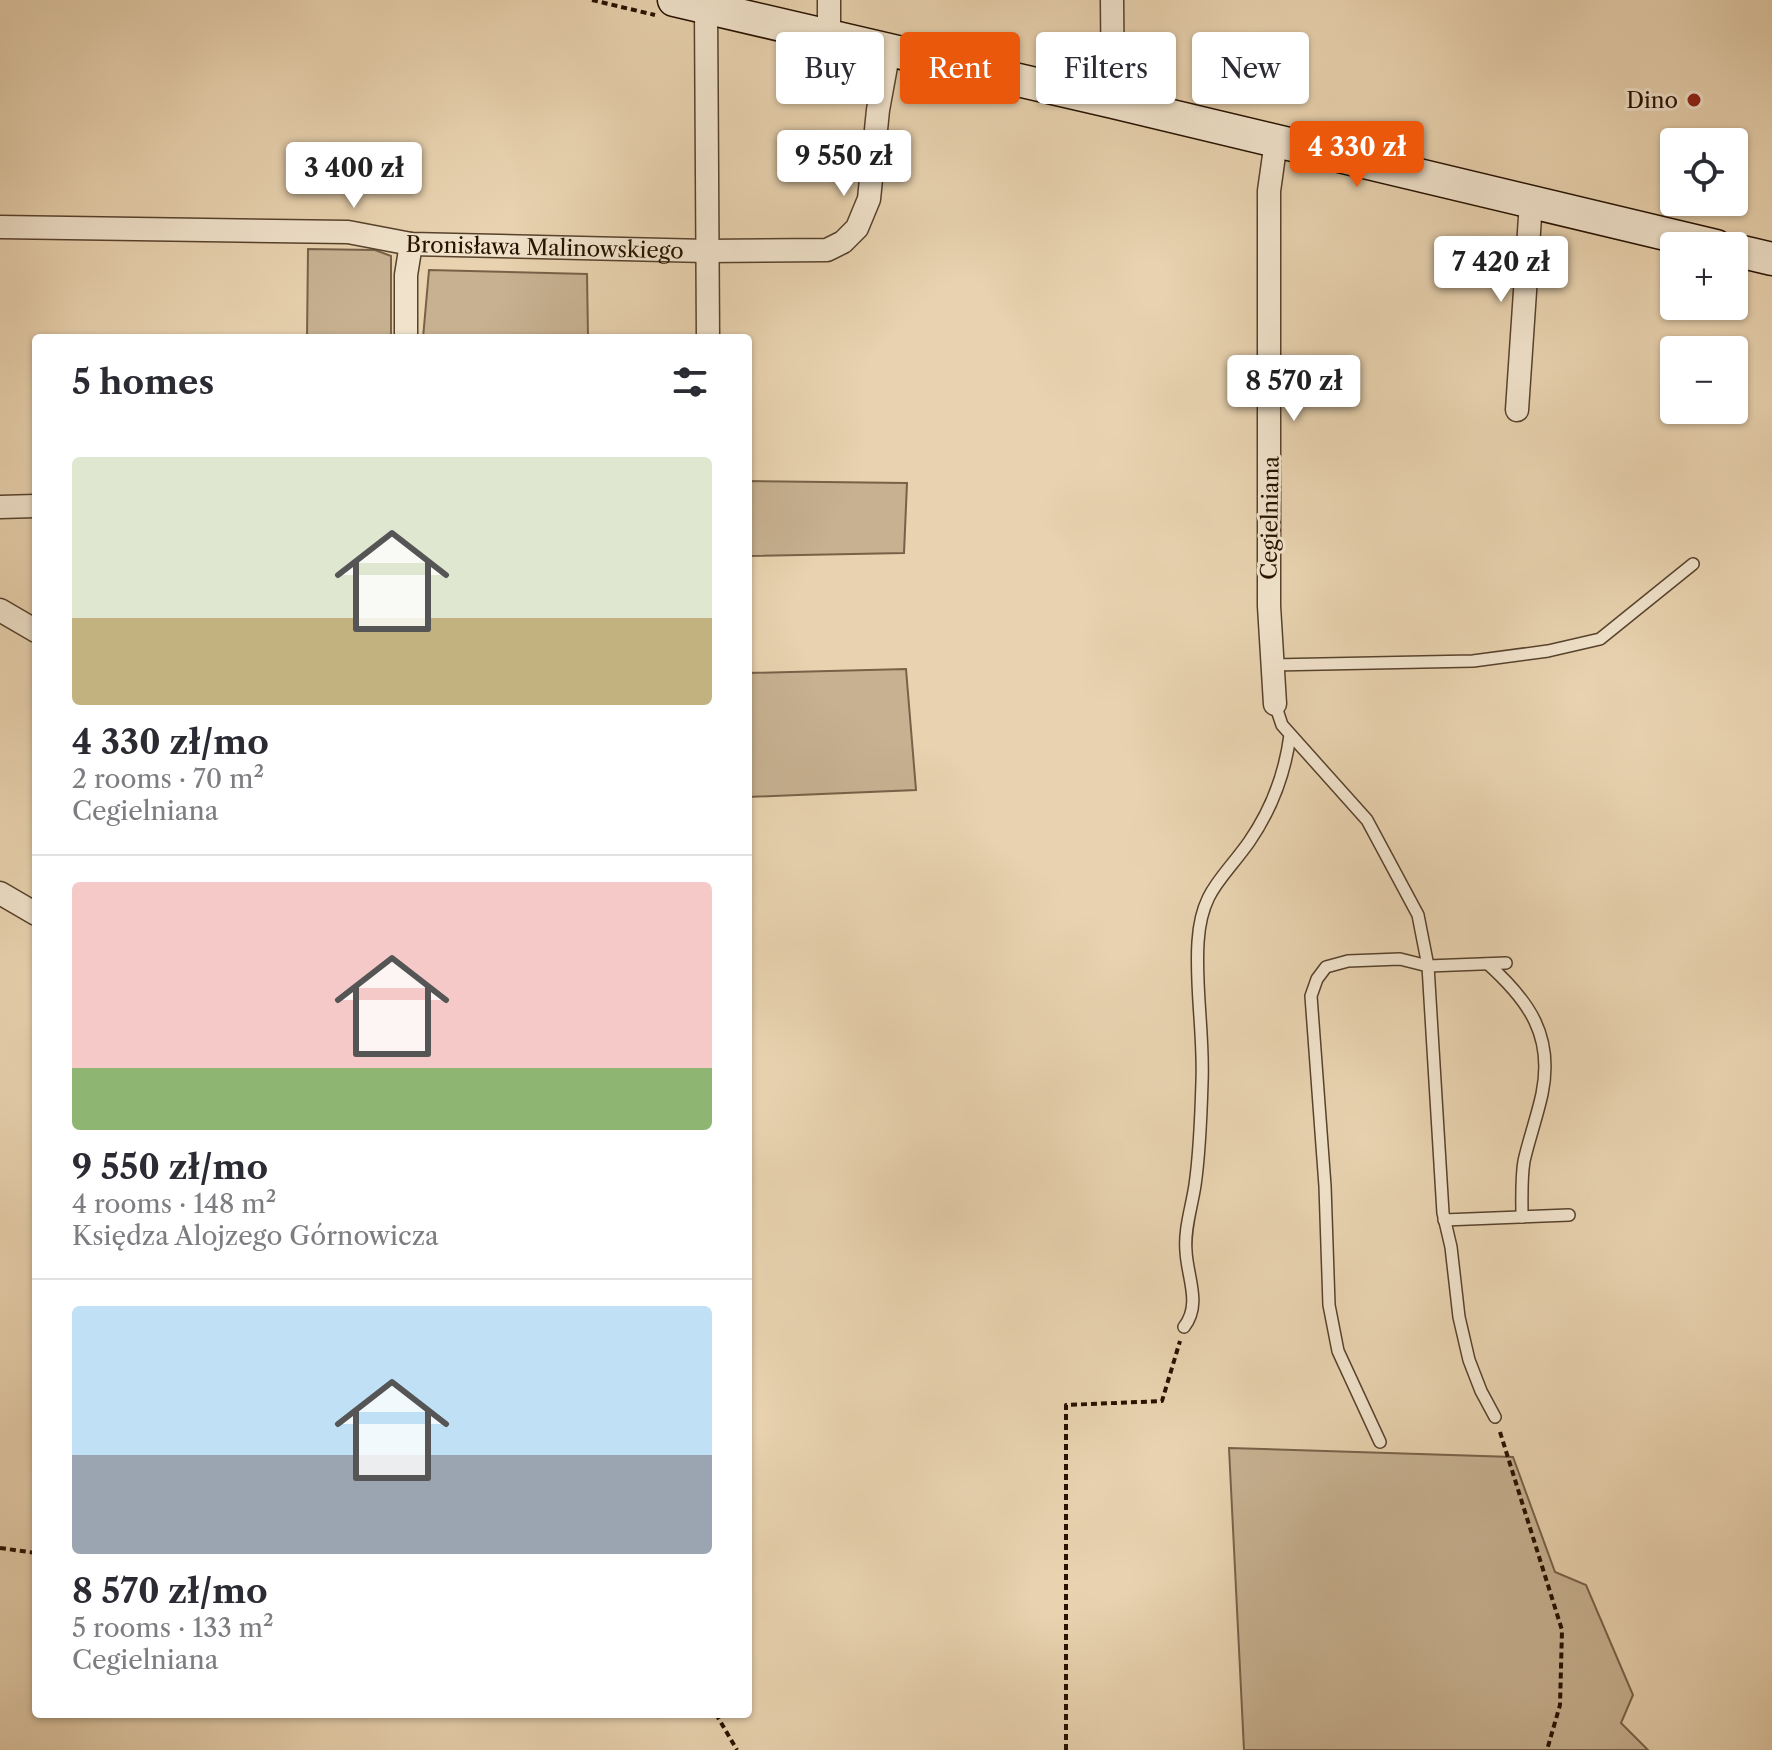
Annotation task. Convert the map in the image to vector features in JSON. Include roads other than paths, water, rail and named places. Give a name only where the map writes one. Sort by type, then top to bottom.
[{"type":"street","points":[[674,0],[811,32]]},
{"type":"street","points":[[829,0],[829,32]]},
{"type":"street","points":[[1112,0],[1112,32]]},
{"type":"street","points":[[706,8],[708,334]]},
{"type":"street","points":[[884,49],[1036,85]]},
{"type":"street","name":"Bronisława Malinowskiego","points":[[0,227],[348,232],[411,244],[706,251],[827,250],[843,242],[857,228],[869,199],[878,110],[889,50]]},
{"type":"street","points":[[1121,104],[1660,233]]},
{"type":"street","name":"Cegielniana","points":[[1275,704],[1269,606],[1269,191],[1276,141]]},
{"type":"street","points":[[1517,410],[1531,202]]},
{"type":"street","points":[[406,334],[406,275],[411,244]]},
{"type":"street","points":[[1748,253],[1772,259]]},
{"type":"street","points":[[0,507],[32,506]]},
{"type":"street","points":[[0,610],[32,629]]},
{"type":"street","points":[[0,893],[32,912]]},
{"type":"lane","points":[[1272,665],[1473,661],[1548,651],[1600,639],[1693,564]]},
{"type":"lane","points":[[1275,704],[1282,725],[1367,820],[1418,915],[1428,966],[1444,1220],[1469,1360],[1495,1417]]},
{"type":"lane","points":[[1184,1327],[1191,1318],[1193,1302],[1186,1250],[1196,1183],[1202,1079],[1198,948],[1201,915],[1206,899],[1249,841],[1272,801],[1286,762],[1290,735]]},
{"type":"lane","points":[[1380,1442],[1338,1351],[1329,1305],[1325,1186],[1311,996],[1317,979],[1326,967],[1348,961],[1400,959],[1428,966],[1506,963]]},
{"type":"lane","points":[[1488,964],[1526,1001],[1539,1029],[1545,1058],[1542,1091],[1524,1163],[1522,1217]]},
{"type":"lane","points":[[1444,1220],[1569,1215]]},
{"type":"place","name":"Dino","points":[[1694,100]]}]
